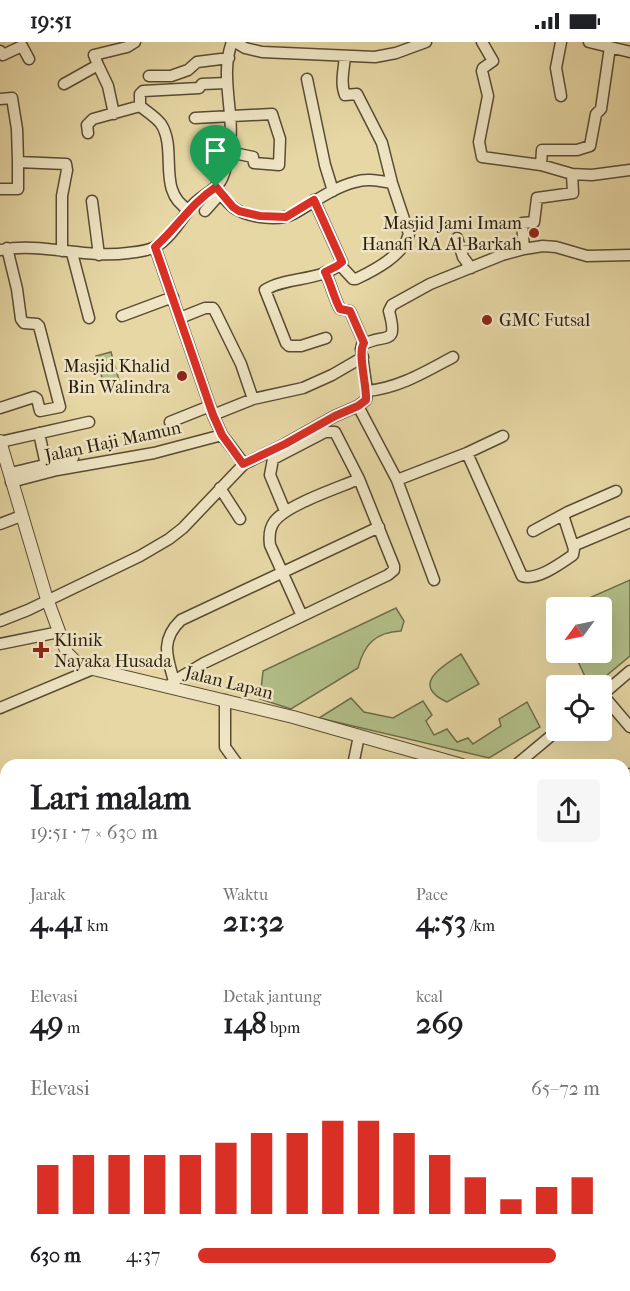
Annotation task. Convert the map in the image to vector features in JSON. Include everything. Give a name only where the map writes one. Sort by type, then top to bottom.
[{"type":"street","points":[[114,114],[108,86],[94,56],[126,47],[135,42]]},
{"type":"street","points":[[205,212],[223,177],[232,136],[227,83],[229,58],[234,42],[245,48],[262,52],[375,57],[396,53],[425,42]]},
{"type":"street","points":[[482,42],[494,61],[482,71],[488,96],[479,142],[481,156],[592,176],[630,170]]},
{"type":"street","points":[[561,42],[556,68],[561,96]]},
{"type":"street","points":[[590,42],[627,48]]},
{"type":"street","points":[[0,51],[3,55],[22,46],[29,58]]},
{"type":"street","points":[[541,165],[542,150],[577,150],[590,145],[596,114],[602,109],[610,47]]},
{"type":"street","points":[[340,265],[353,279],[356,279],[390,258],[407,242],[409,234],[382,143],[358,96],[356,94],[345,95],[342,80],[345,56]]},
{"type":"street","points":[[149,76],[171,76],[188,70],[197,62],[229,58]]},
{"type":"street","points":[[64,84],[98,65]]},
{"type":"street","points":[[307,79],[325,165],[333,191]]},
{"type":"street","points":[[189,210],[179,204],[169,180],[167,147],[162,125],[140,106],[140,94],[144,90],[199,88],[202,84],[227,83]]},
{"type":"street","points":[[0,99],[12,98],[17,129],[18,162],[18,189],[0,189]]},
{"type":"street","points":[[88,133],[87,125],[93,119],[140,106]]},
{"type":"street","points":[[195,118],[272,114],[280,139],[280,162],[277,166],[254,163],[253,157],[249,155],[228,152]]},
{"type":"street","points":[[18,162],[66,164],[62,196],[67,252],[89,318]]},
{"type":"street","points":[[524,249],[522,223],[534,222],[537,198],[573,193],[567,172]]},
{"type":"street","points":[[218,190],[239,211],[275,218],[292,214],[314,200],[357,181],[392,183]]},
{"type":"street","points":[[0,408],[34,397],[37,399],[40,411],[60,407],[38,324],[24,323],[21,319],[17,290],[4,249],[99,255],[137,252],[155,247],[177,226],[199,198],[218,190]]},
{"type":"street","points":[[314,200],[341,258],[340,265]]},
{"type":"street","points":[[92,201],[99,255]]},
{"type":"street","points":[[457,238],[463,257],[471,268]]},
{"type":"street","points":[[364,343],[386,338],[394,331],[389,310],[392,305],[430,284],[502,255],[549,246],[587,256],[630,255]]},
{"type":"street","points":[[155,247],[211,411],[222,435],[243,464]]},
{"type":"street","points":[[326,338],[302,346],[290,346],[286,343],[266,290],[325,272],[340,265]]},
{"type":"street","points":[[325,272],[332,285],[338,306],[340,309],[350,311],[364,343]]},
{"type":"street","points":[[122,316],[173,297]]},
{"type":"street","points":[[180,318],[205,308],[213,308],[241,364],[253,399]]},
{"type":"street","points":[[0,621],[28,610],[140,556],[169,539],[183,528],[243,464],[366,400],[367,391],[361,349],[364,343]]},
{"type":"street","points":[[170,422],[303,388],[363,357]]},
{"type":"street","points":[[367,391],[387,389],[398,385],[453,357]]},
{"type":"street","points":[[358,406],[397,480],[434,580]]},
{"type":"street","points":[[0,441],[89,422]]},
{"type":"street","points":[[285,511],[270,475],[273,459],[325,432],[337,435],[379,527],[394,566],[393,572],[204,663],[171,684],[166,655],[168,642],[174,626],[186,616],[379,527]]},
{"type":"street","points":[[39,433],[46,465]]},
{"type":"street","name":"Jalan Haji Mamun","points":[[13,477],[154,453],[222,435]]},
{"type":"street","points":[[397,480],[467,453],[503,436]]},
{"type":"street","name":"Jalan Lapan","points":[[0,441],[3,463],[13,477],[21,516],[47,599],[70,657],[79,664],[93,669],[171,684],[441,759]]},
{"type":"street","points":[[467,453],[522,576],[528,577],[559,564],[573,555],[573,546],[562,514]]},
{"type":"street","points":[[13,477],[73,458]]},
{"type":"street","points":[[302,616],[273,554],[269,536],[273,523],[285,511],[359,479]]},
{"type":"street","points":[[220,488],[240,519]]},
{"type":"street","points":[[532,531],[562,514],[616,491]]},
{"type":"street","points":[[0,524],[21,516]]},
{"type":"street","points":[[573,546],[630,522]]},
{"type":"street","points":[[0,644],[59,632]]},
{"type":"street","points":[[0,708],[93,669]]},
{"type":"street","points":[[612,686],[630,671]]},
{"type":"street","points":[[225,700],[225,747],[234,759]]},
{"type":"street","points":[[612,707],[630,728]]},
{"type":"street","points":[[353,759],[359,736]]},
{"type":"street","points":[[523,759],[546,740]]},
{"type":"green space","points":[[111,352],[119,380],[104,385],[96,356]]},
{"type":"green space","points":[[630,580],[630,656],[607,675],[584,675],[579,663],[612,663],[612,597],[592,597]]},
{"type":"green space","points":[[396,608],[404,621],[401,631],[384,634],[372,641],[367,646],[358,668],[291,709],[260,699],[263,671]]},
{"type":"green space","points":[[461,654],[479,684],[447,702],[436,696],[430,683],[438,670]]},
{"type":"green space","points":[[351,698],[364,712],[393,718],[423,701],[432,715],[426,721],[434,735],[447,729],[457,742],[468,738],[473,744],[501,726],[499,719],[527,702],[540,727],[489,758],[319,718]]},
{"type":"place","name":"Masjid Jami Imam Hanafi RA Al-Barkah","points":[[534,233]]},
{"type":"place","name":"GMC Futsal","points":[[487,320]]},
{"type":"place","name":"Masjid Khalid Bin Walindra","points":[[182,376]]},
{"type":"place","name":"Klinik Nayaka Husada","points":[[41,650]]},
{"type":"route","points":[[216,187],[224,198],[239,211],[275,218],[286,217],[314,200],[342,262],[325,272],[332,285],[338,306],[340,309],[350,311],[364,343],[361,349],[367,391],[366,400],[243,464],[222,435],[213,415],[155,247],[177,226],[195,202],[216,187]]}]
